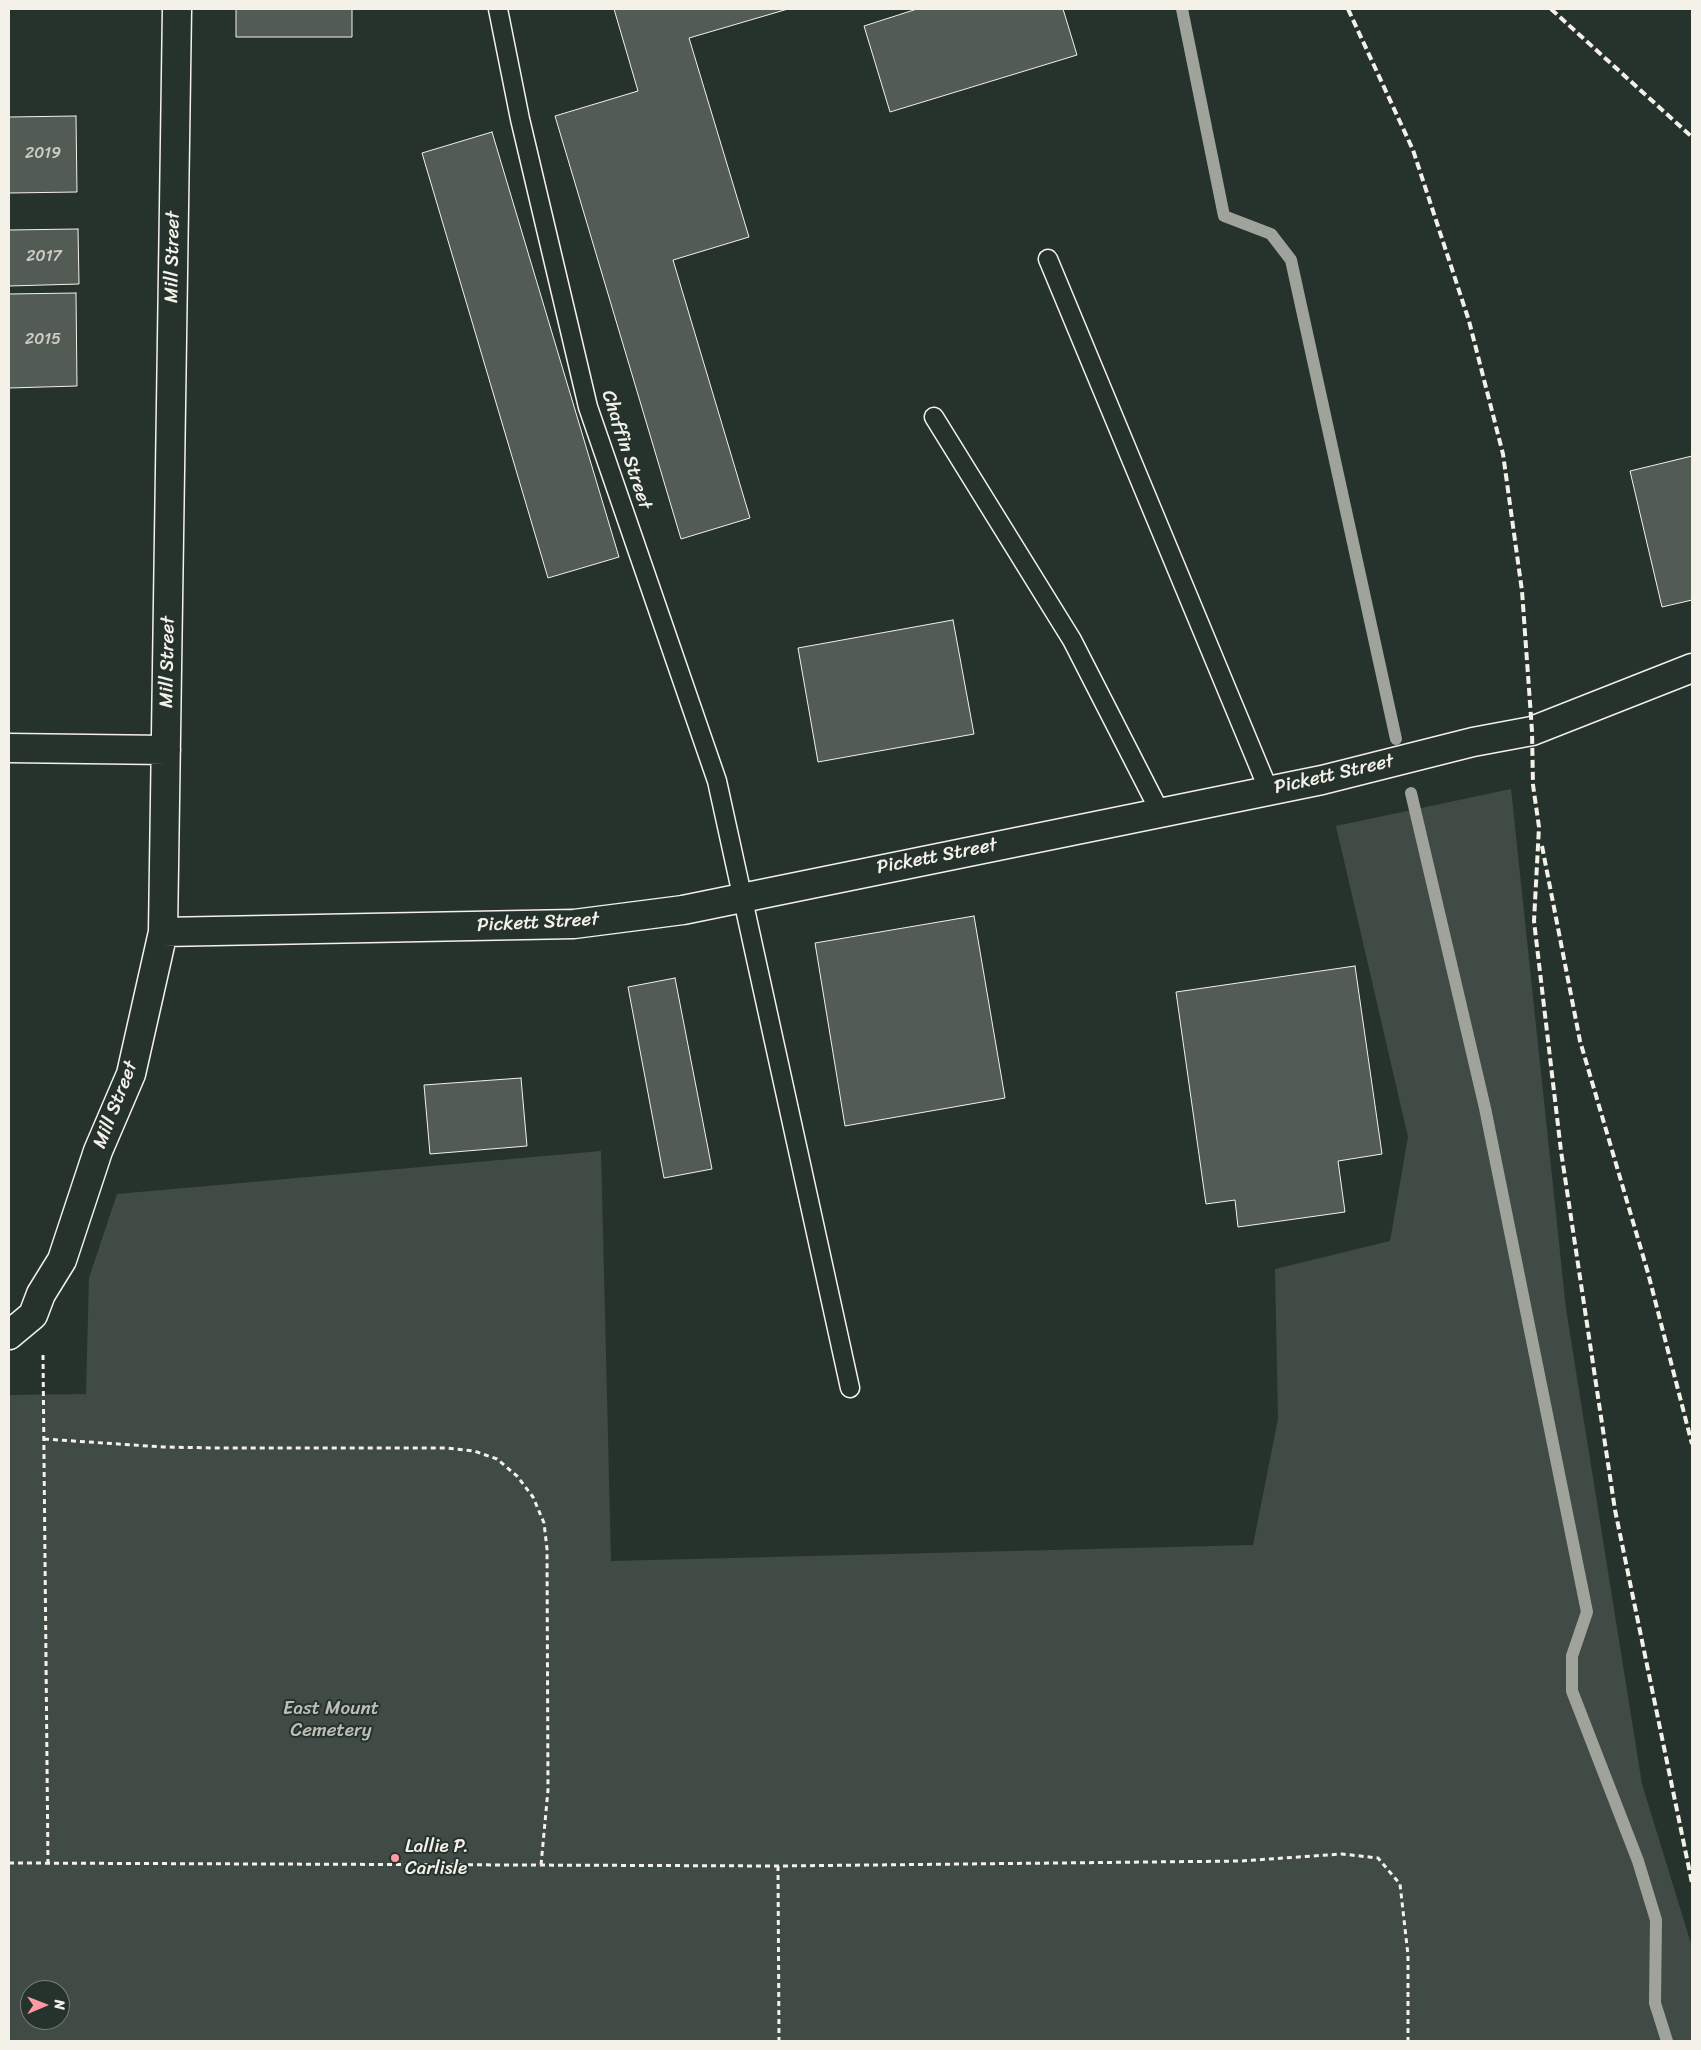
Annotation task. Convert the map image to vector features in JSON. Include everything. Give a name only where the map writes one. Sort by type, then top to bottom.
[{"type":"street","name":"Mill Street","points":[[9,1335],[33,1315],[42,1294],[62,1260],[98,1151],[131,1074],[163,932],[177,9]]},
{"type":"street","name":"Pickett Street","points":[[163,932],[574,924],[683,910],[742,896],[1322,780],[1472,742],[1532,731],[1692,668]]},
{"type":"street","points":[[9,748],[166,750]]},
{"type":"lane","name":"Chaffin Street","points":[[498,9],[520,119],[588,407],[717,781],[850,1388]]},
{"type":"lane","points":[[1048,259],[1269,791]]},
{"type":"lane","points":[[934,417],[1072,640],[1160,812]]},
{"type":"path","points":[[43,1351],[48,1864]]},
{"type":"path","points":[[44,1438],[199,1448],[447,1448],[474,1451],[497,1459],[517,1476],[533,1497],[544,1523],[547,1549],[548,1790],[541,1865]]},
{"type":"path","points":[[9,1863],[778,1866],[1240,1860],[1342,1854],[1378,1858],[1400,1884],[1408,1955],[1408,2041]]},
{"type":"path","points":[[778,1866],[780,2041]]},
{"type":"green space","name":"East Mount Cemetery","points":[[1511,789],[1566,1309],[1642,1784],[1692,1947],[1692,2041],[9,2041],[9,1395],[86,1394],[89,1278],[117,1194],[601,1151],[611,1561],[1253,1545],[1278,1419],[1275,1269],[1390,1241],[1408,1137],[1336,826]]},
{"type":"building","points":[[236,9],[352,9],[352,37],[236,37]]},
{"type":"building","points":[[614,9],[788,9],[689,38],[749,237],[673,260],[750,518],[681,539],[555,116],[638,91]]},
{"type":"building","points":[[917,9],[1063,9],[1077,55],[890,112],[864,26]]},
{"type":"building","points":[[76,116],[77,192],[9,193],[9,117]]},
{"type":"building","points":[[492,132],[619,557],[548,578],[422,153]]},
{"type":"building","points":[[78,229],[79,284],[9,286],[9,230]]},
{"type":"building","points":[[76,293],[77,386],[9,388],[9,294]]},
{"type":"building","points":[[1692,456],[1692,600],[1662,607],[1630,471]]},
{"type":"building","points":[[953,620],[974,734],[818,762],[798,648]]},
{"type":"building","points":[[974,916],[1005,1098],[845,1126],[815,943]]},
{"type":"building","points":[[1355,966],[1382,1154],[1338,1161],[1345,1212],[1238,1227],[1235,1200],[1206,1204],[1176,992]]},
{"type":"building","points":[[675,978],[712,1169],[664,1178],[628,987]]},
{"type":"building","points":[[521,1078],[527,1146],[430,1154],[424,1085]]},
{"type":"waterway","points":[[1182,9],[1224,216],[1271,234],[1291,260],[1396,739]]},
{"type":"waterway","points":[[1411,793],[1485,1108],[1587,1612],[1572,1656],[1572,1691],[1638,1861],[1656,1920],[1655,2003],[1667,2041]]},
{"type":"railway","points":[[1348,9],[1413,150],[1469,321],[1503,454],[1522,591],[1532,731],[1533,785],[1539,827],[1534,921],[1561,1151],[1615,1510],[1692,1883]]},
{"type":"railway","points":[[1551,9],[1692,137]]},
{"type":"railway","points":[[1542,846],[1580,1041],[1648,1273],[1692,1444]]},
{"type":"place","name":"Lallie P. Carlisle","points":[[395,1858]]}]
